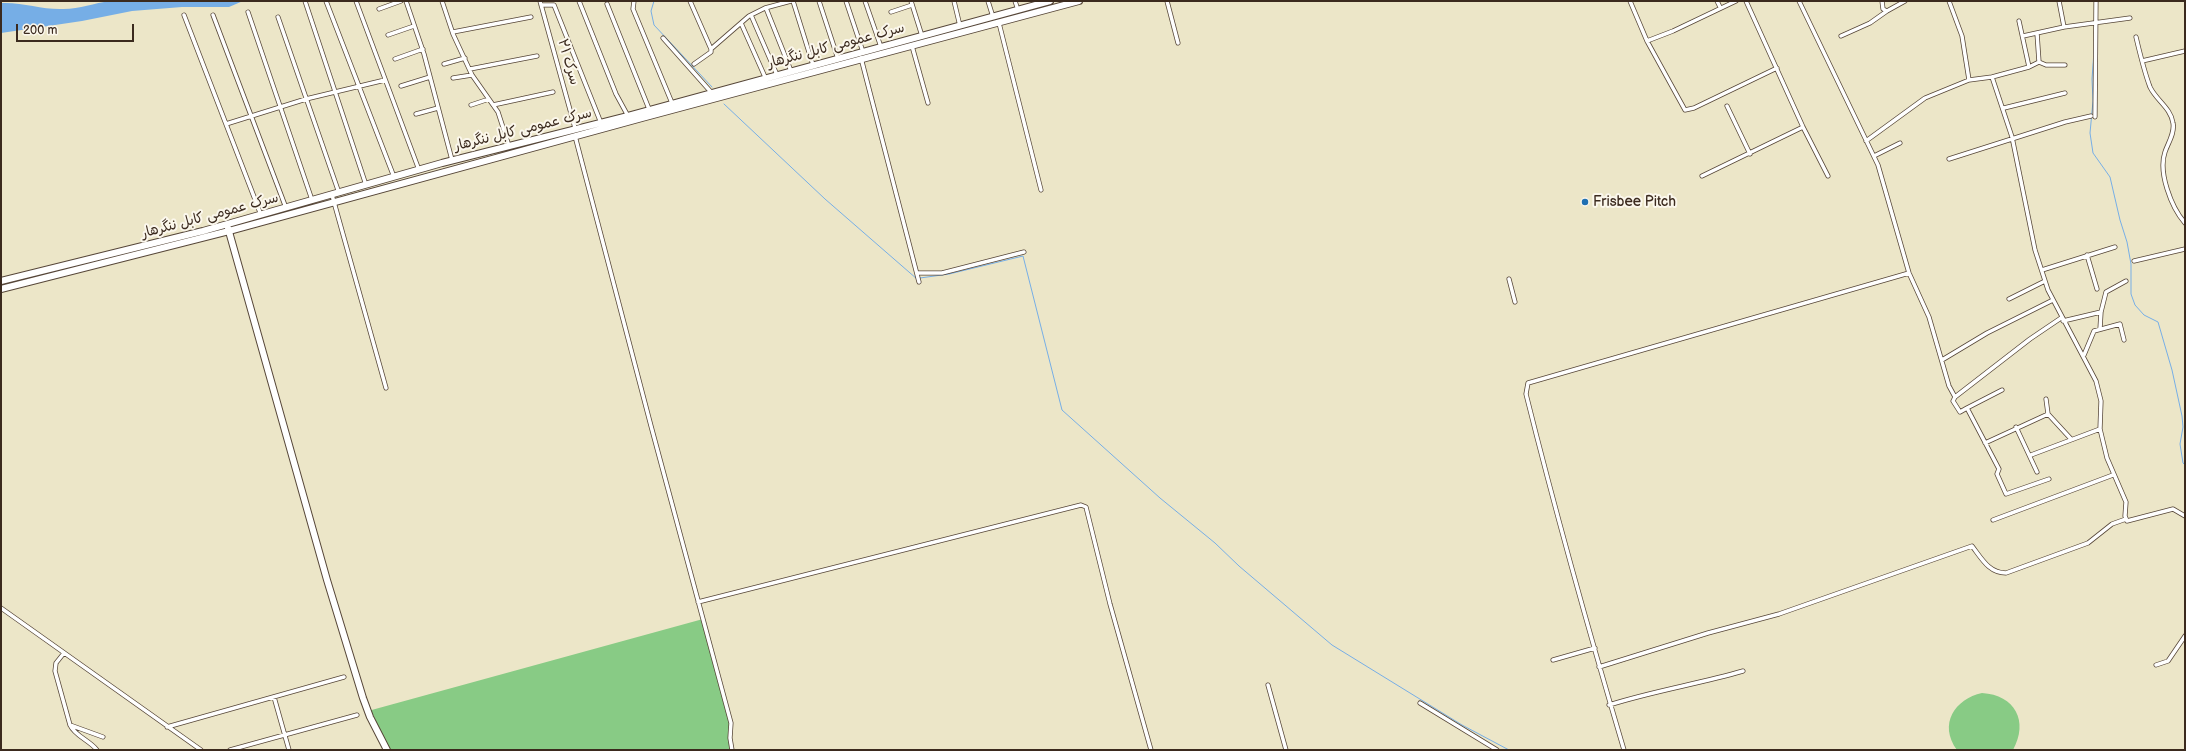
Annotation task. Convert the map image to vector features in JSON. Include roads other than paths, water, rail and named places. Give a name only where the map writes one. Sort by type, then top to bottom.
[{"type":"highway","name":"سرک عمومی کابل ننگرهار","points":[[1,281],[261,215],[394,178],[452,160],[574,128],[628,116],[765,77],[838,59],[1050,1]]},
{"type":"highway","name":"سرک عمومی کابل ننگرهار","points":[[1,289],[229,232],[575,136],[1079,1]]},
{"type":"highway","points":[[574,128],[575,136]]},
{"type":"highway","points":[[227,224],[327,580],[363,698],[370,717],[387,750]]},
{"type":"street","points":[[305,1],[366,185]]},
{"type":"street","points":[[326,1],[360,86],[394,178]]},
{"type":"street","points":[[356,1],[419,170]]},
{"type":"street","points":[[379,9],[401,1]]},
{"type":"street","points":[[406,1],[423,50],[452,160]]},
{"type":"street","points":[[442,1],[453,32],[472,75],[493,105],[500,118],[509,146]]},
{"type":"street","points":[[579,1],[616,94],[628,116]]},
{"type":"street","points":[[634,1],[633,9],[672,103]]},
{"type":"street","points":[[690,1],[711,49]]},
{"type":"street","points":[[694,64],[711,52],[711,49],[752,15],[766,8],[792,1],[813,65]]},
{"type":"street","points":[[819,1],[838,59]]},
{"type":"street","points":[[846,1],[861,52],[861,60],[919,282]]},
{"type":"street","points":[[865,1],[881,47]]},
{"type":"street","points":[[954,1],[960,26]]},
{"type":"street","points":[[988,1],[993,17]]},
{"type":"street","points":[[1015,1],[1018,10]]},
{"type":"street","points":[[1167,1],[1178,43]]},
{"type":"street","points":[[1630,1],[1647,41],[1685,110],[1694,108],[1777,68]]},
{"type":"street","points":[[1717,1],[1720,7]]},
{"type":"street","points":[[1647,41],[1673,31],[1720,7],[1736,1]]},
{"type":"street","points":[[1746,1],[1803,127],[1828,176]]},
{"type":"street","points":[[1799,1],[1874,156],[1886,186],[1909,273],[1929,317],[1955,396]]},
{"type":"street","points":[[1882,1],[1883,9],[1886,11]]},
{"type":"street","points":[[1841,36],[1870,23],[1886,11],[1904,1]]},
{"type":"street","points":[[1949,1],[1962,36],[1969,80]]},
{"type":"street","points":[[2059,1],[2064,27]]},
{"type":"street","points":[[1949,159],[2012,137],[2065,122],[2093,117],[2096,1]]},
{"type":"street","points":[[541,3],[554,5],[601,123]]},
{"type":"street","name":"سرک ۲۱","points":[[541,3],[574,128]]},
{"type":"street","points":[[891,12],[912,3],[922,36]]},
{"type":"street","points":[[606,4],[649,109]]},
{"type":"street","points":[[766,8],[791,71]]},
{"type":"street","points":[[248,12],[312,200]]},
{"type":"street","points":[[184,15],[261,215]]},
{"type":"street","points":[[213,15],[286,208]]},
{"type":"street","points":[[752,15],[777,75]]},
{"type":"street","points":[[278,17],[339,193]]},
{"type":"street","points":[[453,32],[531,17]]},
{"type":"street","points":[[2023,36],[2064,27],[2130,18]]},
{"type":"street","points":[[2019,21],[2029,67]]},
{"type":"street","points":[[741,23],[765,77]]},
{"type":"street","points":[[998,23],[1041,190]]},
{"type":"street","points":[[388,35],[414,26]]},
{"type":"street","points":[[2036,33],[2039,62]]},
{"type":"street","points":[[2136,37],[2142,62],[2151,88],[2164,105],[2173,122],[2173,132],[2163,157],[2165,184],[2180,217],[2185,223]]},
{"type":"street","points":[[663,38],[711,92]]},
{"type":"street","points":[[912,46],[928,104]]},
{"type":"street","points":[[395,59],[423,50]]},
{"type":"street","points":[[2142,62],[2185,52]]},
{"type":"street","points":[[470,69],[537,56]]},
{"type":"street","points":[[444,64],[465,58]]},
{"type":"street","points":[[1866,141],[1926,98],[1969,80],[1992,77],[2029,67],[2039,62],[2046,65],[2064,65]]},
{"type":"street","points":[[453,78],[472,75]]},
{"type":"street","points":[[401,86],[430,77]]},
{"type":"street","points":[[1992,77],[2004,108],[2012,137],[2035,250],[2045,281],[2062,319],[2084,355],[2096,381],[2101,401],[2100,429],[2113,475],[2126,502],[2126,519]]},
{"type":"street","points":[[226,124],[280,106],[385,80]]},
{"type":"street","points":[[493,105],[553,92]]},
{"type":"street","points":[[2004,108],[2065,93]]},
{"type":"street","points":[[471,105],[489,99]]},
{"type":"street","points":[[1727,106],[1750,154]]},
{"type":"street","points":[[416,114],[438,108]]},
{"type":"street","points":[[1702,176],[1803,127]]},
{"type":"street","points":[[575,136],[731,722],[730,738],[732,750]]},
{"type":"street","points":[[1874,156],[1900,143]]},
{"type":"street","points":[[332,195],[386,388]]},
{"type":"street","points":[[2042,270],[2116,247]]},
{"type":"street","points":[[2134,261],[2185,249]]},
{"type":"street","points":[[917,273],[942,273],[1024,252]]},
{"type":"street","points":[[2087,255],[2097,288]]},
{"type":"street","points":[[1624,750],[1609,705],[1595,648],[1553,502],[1526,394],[1528,384],[1909,273]]},
{"type":"street","points":[[1510,279],[1515,302]]},
{"type":"street","points":[[2009,299],[2045,281]]},
{"type":"street","points":[[2100,329],[2101,312],[2106,292],[2126,281]]},
{"type":"street","points":[[1942,360],[1987,333],[2053,300]]},
{"type":"street","points":[[2002,390],[1960,412],[1953,401],[1955,396],[2030,339],[2062,319],[2101,312]]},
{"type":"street","points":[[2084,355],[2094,331],[2120,324],[2124,340]]},
{"type":"street","points":[[2046,399],[2048,414],[2071,439]]},
{"type":"street","points":[[1967,408],[1998,469],[1997,474],[2006,494],[2049,479]]},
{"type":"street","points":[[1985,443],[2016,427],[2048,414]]},
{"type":"street","points":[[2016,427],[2038,472]]},
{"type":"street","points":[[2031,455],[2067,443],[2071,439],[2100,429]]},
{"type":"street","points":[[1993,520],[2113,475]]},
{"type":"street","points":[[698,602],[1080,505],[1086,507],[1110,604],[1151,750]]},
{"type":"street","points":[[1599,667],[1708,633],[1779,614],[1972,546],[1988,567],[1997,573],[2006,573],[2088,543],[2112,524],[2126,519],[2127,521],[2174,509],[2185,516]]},
{"type":"street","points":[[2,610],[200,750]]},
{"type":"street","points":[[2156,665],[2168,660],[2185,636]]},
{"type":"street","points":[[1553,660],[1595,648]]},
{"type":"street","points":[[64,653],[56,663],[55,671],[70,724],[74,732],[91,743],[96,750]]},
{"type":"street","points":[[1609,705],[1652,692],[1704,682],[1743,671]]},
{"type":"street","points":[[166,727],[344,677]]},
{"type":"street","points":[[1268,685],[1286,750]]},
{"type":"street","points":[[274,697],[289,750]]},
{"type":"street","points":[[1420,703],[1497,750]]},
{"type":"street","points":[[230,750],[357,715]]},
{"type":"street","points":[[70,724],[103,737]]},
{"type":"water","points":[[110,1],[243,1],[229,7],[182,7],[132,11],[82,21],[1,33],[1,3],[53,9],[67,9]]},
{"type":"waterway","points":[[654,1],[651,11],[654,25],[712,87]]},
{"type":"waterway","points":[[2094,51],[2092,79],[2093,101],[2090,133],[2093,153],[2110,177],[2120,220],[2127,242],[2131,264],[2131,294],[2135,305],[2144,315],[2158,322],[2172,370],[2182,416],[2183,427],[2180,444],[2183,463],[2185,465]]},
{"type":"waterway","points":[[724,104],[825,199],[917,279]]},
{"type":"waterway","points":[[920,278],[949,274],[1023,256],[1062,410],[1160,498],[1215,543],[1239,566],[1332,645],[1462,725],[1509,750]]},
{"type":"place","name":"Frisbee Pitch","points":[[1585,202]]}]
